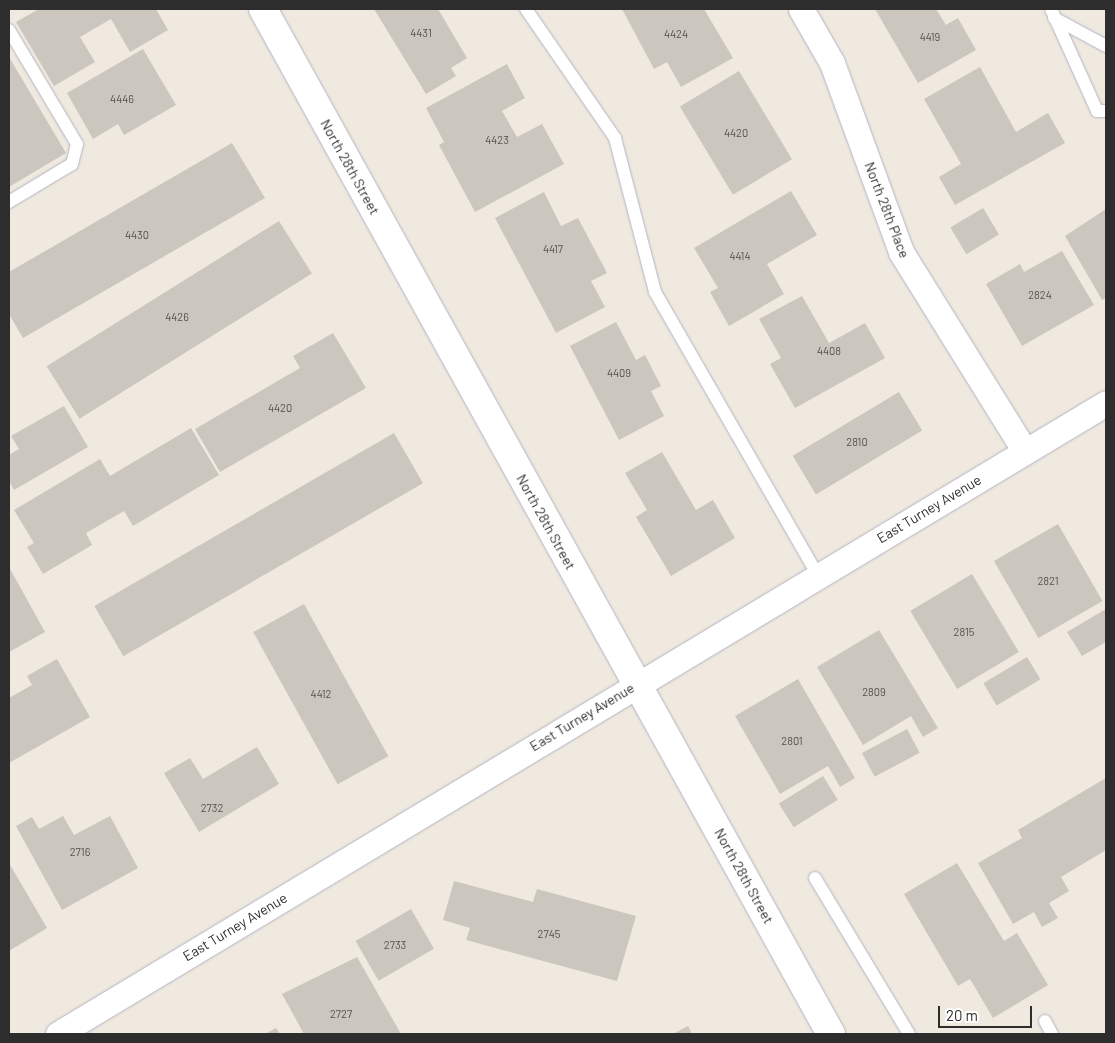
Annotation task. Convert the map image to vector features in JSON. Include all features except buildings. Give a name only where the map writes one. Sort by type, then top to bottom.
[{"type":"street","name":"North 28th Street","points":[[263,9],[831,1034]]},
{"type":"street","name":"North 28th Place","points":[[801,9],[832,63],[901,252],[1025,451]]},
{"type":"street","name":"East Turney Avenue","points":[[58,1034],[636,684],[1106,403]]},
{"type":"lane","points":[[526,9],[615,138],[654,292],[818,576]]},
{"type":"lane","points":[[1052,13],[1106,46]]},
{"type":"lane","points":[[1052,13],[1097,111],[1106,111]]},
{"type":"lane","points":[[9,30],[77,144],[72,164],[9,202]]},
{"type":"lane","points":[[815,878],[909,1034]]},
{"type":"lane","points":[[1045,1022],[1052,1034]]}]
